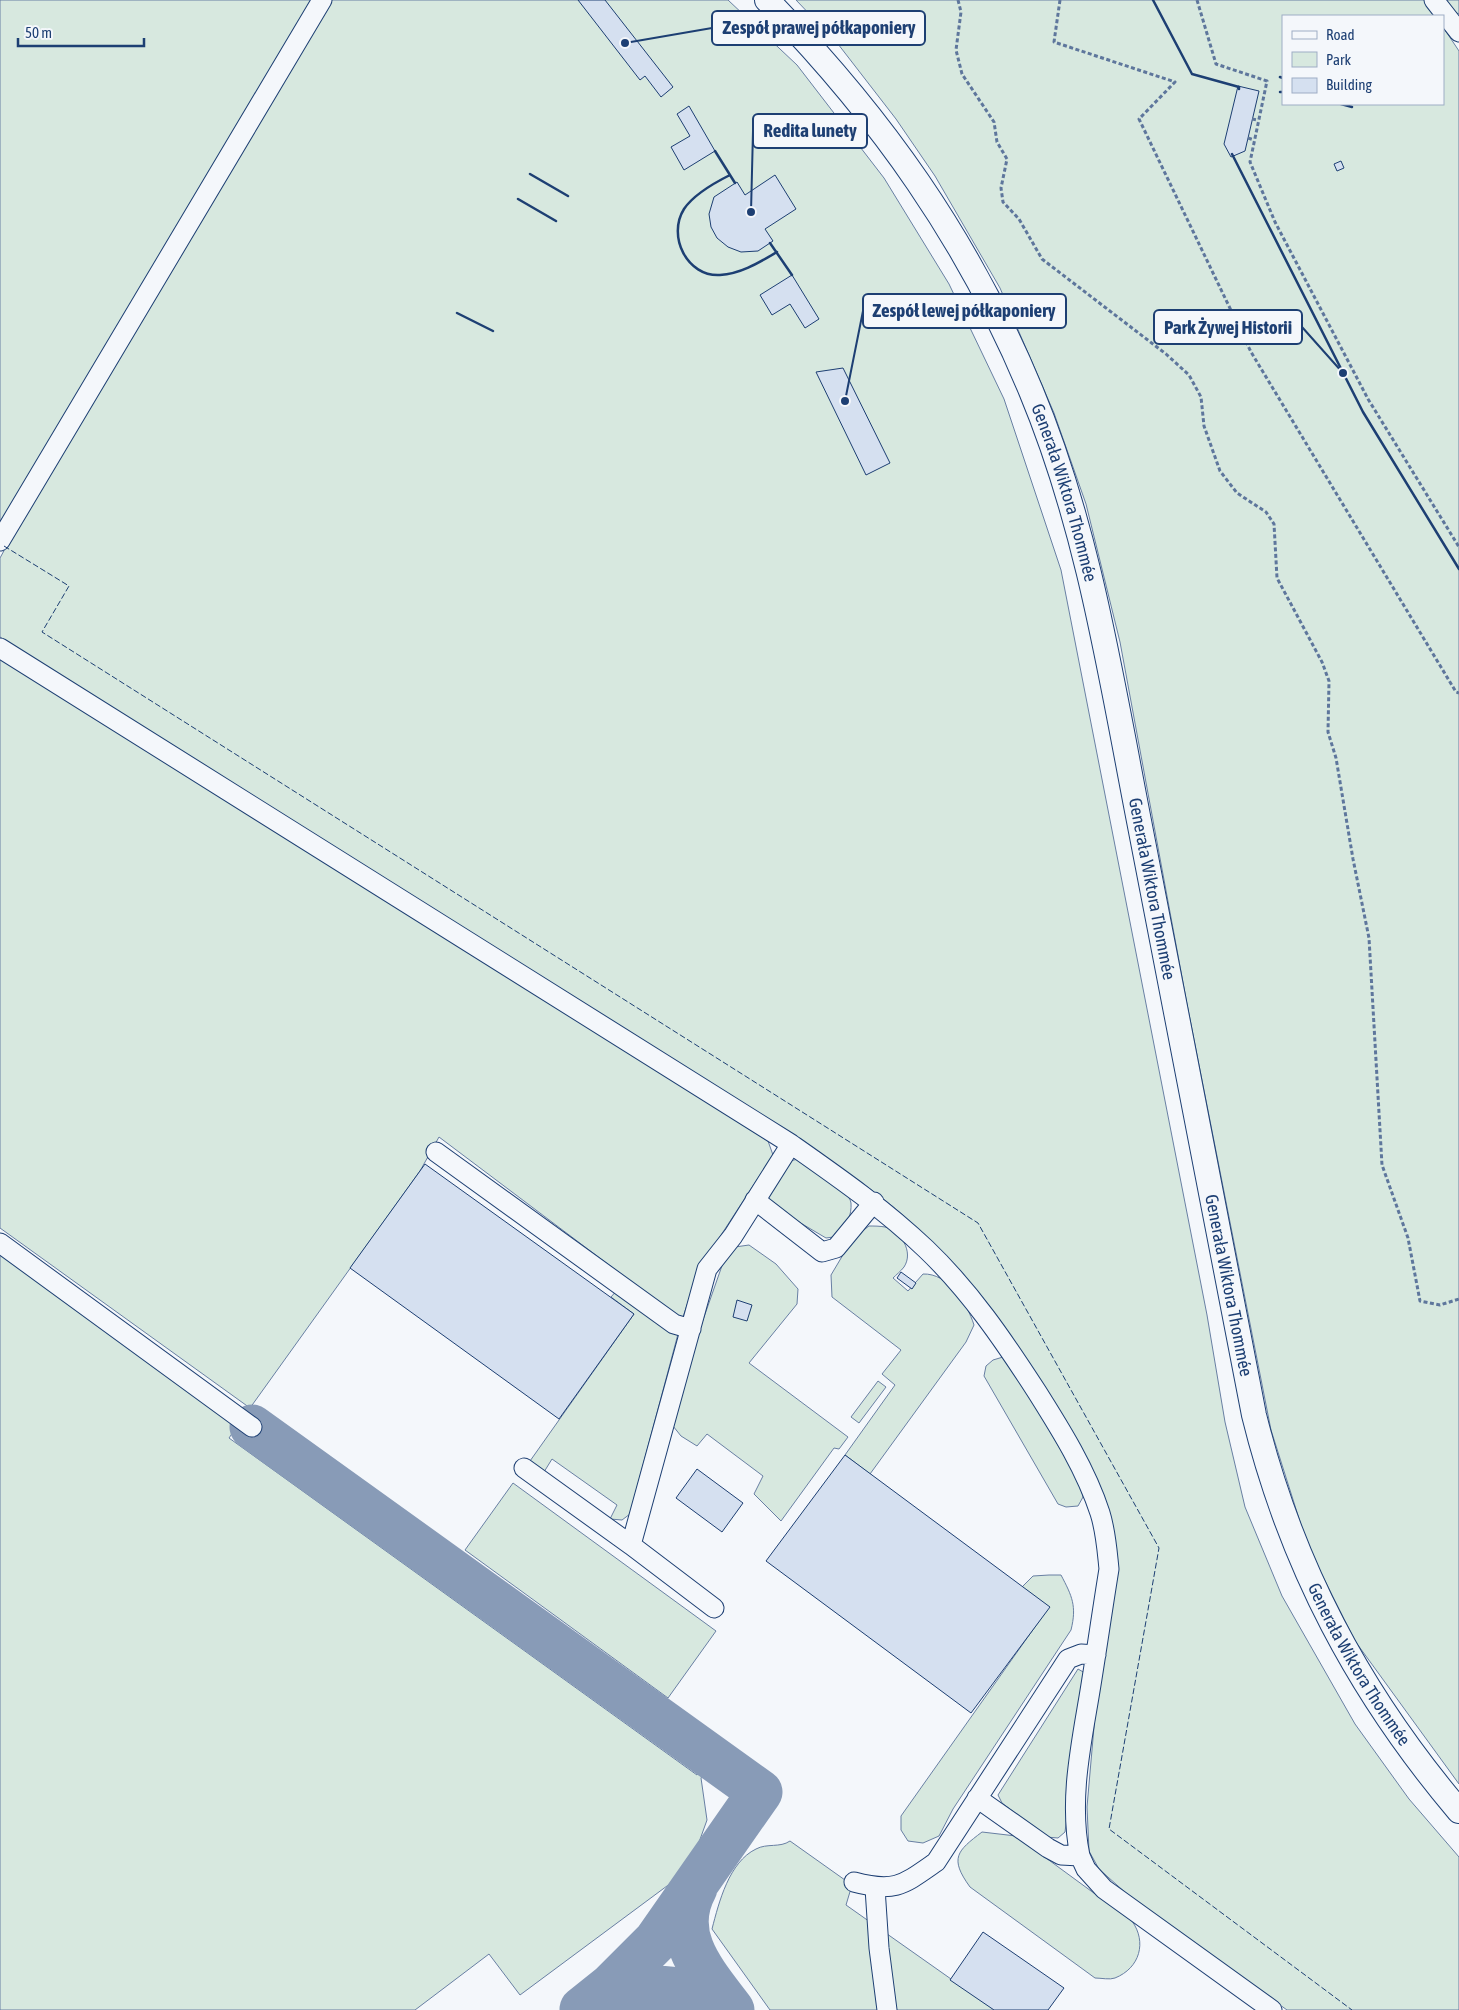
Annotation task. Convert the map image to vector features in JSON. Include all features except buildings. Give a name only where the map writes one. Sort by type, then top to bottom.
[{"type":"main road","name":"Generała Wiktora Thommée","points":[[767,0],[852,93],[924,189],[988,298],[1033,394],[1061,476],[1086,568],[1117,711],[1254,1415],[1266,1464],[1300,1560],[1350,1658],[1412,1753],[1459,1811]]},
{"type":"street","points":[[0,541],[322,0]]},
{"type":"street","points":[[1434,0],[1459,32]]},
{"type":"street","points":[[0,648],[791,1144],[874,1202],[926,1249],[962,1287],[1001,1335],[1059,1426],[1090,1486],[1107,1542],[1109,1569],[1079,1761],[1075,1800],[1076,1836],[1080,1856],[1086,1869],[1104,1889],[1272,2010]]},
{"type":"street","points":[[631,1544],[707,1270],[733,1236],[791,1144]]},
{"type":"street","points":[[436,1152],[674,1324],[690,1329]]},
{"type":"street","points":[[755,1200],[822,1252],[836,1248],[874,1202]]},
{"type":"street","points":[[0,1243],[252,1427]]},
{"type":"street","points":[[524,1468],[631,1544],[714,1608]]},
{"type":"street","points":[[854,1882],[885,1889],[909,1880],[936,1862],[1068,1659],[1081,1654],[1096,1655]]},
{"type":"street","points":[[977,1798],[1054,1852],[1061,1855],[1080,1856]]},
{"type":"street","points":[[876,1888],[878,1948],[887,2010]]},
{"type":"path","points":[[958,0],[961,12],[956,50],[962,74],[994,122],[997,142],[1007,159],[1001,188],[1003,202],[1019,219],[1042,259],[1166,354],[1189,375],[1201,397],[1204,426],[1220,471],[1237,493],[1266,512],[1274,524],[1277,578],[1322,662],[1329,681],[1328,732],[1336,758],[1369,938],[1382,1165],[1408,1238],[1420,1300],[1440,1304],[1459,1299]]},
{"type":"path","points":[[1060,0],[1054,42],[1175,82],[1140,119],[1251,352],[1456,692],[1459,693]]},
{"type":"path","points":[[1197,0],[1216,64],[1267,81],[1250,162],[1276,222],[1368,399],[1459,547]]},
{"type":"path","points":[[1256,100],[1262,101]]},
{"type":"path","points":[[1252,119],[1258,120]]},
{"type":"path","points":[[1248,138],[1254,140]]},
{"type":"green space","points":[[0,0],[728,0],[797,65],[884,178],[949,284],[1004,399],[1061,570],[1207,1315],[1225,1422],[1245,1507],[1282,1596],[1355,1724],[1409,1799],[1459,1857],[1459,2010],[1287,2010],[1127,1894],[1099,1869],[1089,1851],[1087,1807],[1112,1522],[1090,1466],[1077,1440],[1046,1389],[993,1316],[940,1252],[917,1228],[886,1201],[826,1157],[0,637],[0,558],[6,547],[0,544]]},
{"type":"green space","points":[[796,0],[1425,0],[1434,15],[1282,15],[1282,105],[1444,105],[1444,28],[1459,51],[1459,1784],[1355,1641],[1308,1547],[1271,1430],[1187,1004],[1120,642],[1086,504],[1054,413],[1000,288],[935,176],[896,119],[838,44]]},
{"type":"green space","points":[[1445,0],[1459,0],[1459,14],[1452,11]]},
{"type":"green space","points":[[0,656],[768,1141],[773,1155],[699,1269],[682,1320],[439,1137],[420,1171],[250,1408],[0,1228]]},
{"type":"green space","points":[[798,1159],[837,1185],[849,1197],[851,1212],[841,1236],[826,1238],[770,1205],[767,1197],[786,1162]]},
{"type":"green space","points":[[869,1226],[891,1229],[901,1237],[907,1249],[907,1261],[893,1278],[908,1291],[923,1274],[941,1278],[961,1299],[974,1325],[966,1342],[870,1474],[845,1455],[895,1385],[882,1374],[901,1350],[832,1297],[831,1275],[853,1238]]},
{"type":"green space","points":[[749,1245],[776,1264],[798,1289],[797,1304],[749,1363],[848,1437],[839,1449],[834,1448],[781,1521],[754,1494],[763,1476],[707,1434],[697,1446],[681,1436],[673,1426],[690,1357],[724,1260],[735,1247]]},
{"type":"green space","points":[[0,1248],[240,1422],[229,1438],[697,1775],[701,1769],[705,1772],[701,1778],[707,1820],[698,1845],[671,1883],[520,1995],[489,1954],[415,2010],[0,2010]]},
{"type":"green space","points":[[618,1289],[678,1334],[630,1514],[622,1520],[610,1519],[617,1505],[552,1459],[544,1472],[530,1461],[634,1314],[611,1297]]},
{"type":"green space","points":[[1003,1357],[1009,1361],[1080,1483],[1083,1497],[1078,1506],[1066,1507],[1058,1504],[984,1376],[986,1366],[993,1360]]},
{"type":"green space","points":[[878,1381],[886,1387],[859,1423],[851,1417]]},
{"type":"green space","points":[[513,1483],[716,1631],[668,1698],[465,1550]]},
{"type":"green space","points":[[1061,1575],[1071,1595],[1074,1614],[1071,1630],[953,1809],[939,1836],[923,1843],[908,1841],[901,1830],[901,1816],[1049,1607],[1022,1587],[1033,1576]]},
{"type":"green space","points":[[1078,1669],[1085,1673],[1065,1832],[1058,1838],[1046,1837],[1002,1803],[998,1795]]},
{"type":"green space","points":[[982,1832],[1016,1836],[1132,1921],[1137,1929],[1140,1946],[1135,1961],[1130,1968],[1124,1974],[1115,1978],[1095,1978],[970,1887],[960,1869],[959,1856],[962,1850]]},
{"type":"green space","points":[[790,1841],[852,1885],[846,1905],[995,2010],[770,2010],[712,1929],[726,1884],[739,1863],[747,1855],[760,1847]]},
{"type":"taxiway","points":[[252,1427],[760,1792],[656,1941],[612,1985],[582,2009]]},
{"type":"taxiway","points":[[695,1888],[688,1906],[686,1922],[688,1938],[702,1968],[732,2010]]},
{"type":"taxiway","points":[[596,2001],[628,1991],[644,1988],[662,1988],[695,1995],[710,2001],[724,2010]]},
{"type":"fence","points":[[4,546],[69,586],[42,632],[978,1223],[1159,1548],[1109,1829],[1352,2010]]},
{"type":"wall","points":[[1153,0],[1192,74],[1239,87],[1239,89]]},
{"type":"wall","points":[[1345,105],[1352,107]]},
{"type":"wall","points":[[715,151],[735,183]]},
{"type":"wall","points":[[1232,154],[1363,412],[1459,569]]},
{"type":"wall","points":[[530,174],[568,196]]},
{"type":"wall","points":[[730,175],[711,185],[684,209],[679,220],[678,231],[683,253],[698,269],[708,274],[720,275],[743,270],[777,252]]},
{"type":"wall","points":[[518,199],[556,221]]},
{"type":"wall","points":[[770,243],[792,275]]},
{"type":"wall","points":[[457,313],[493,331]]},
{"type":"place","name":"Zespół prawej półkaponiery","points":[[625,43]]},
{"type":"place","name":"Redita lunety","points":[[751,212]]},
{"type":"place","name":"Park Żywej Historii","points":[[1343,373]]},
{"type":"place","name":"Zespół lewej półkaponiery","points":[[845,401]]}]
